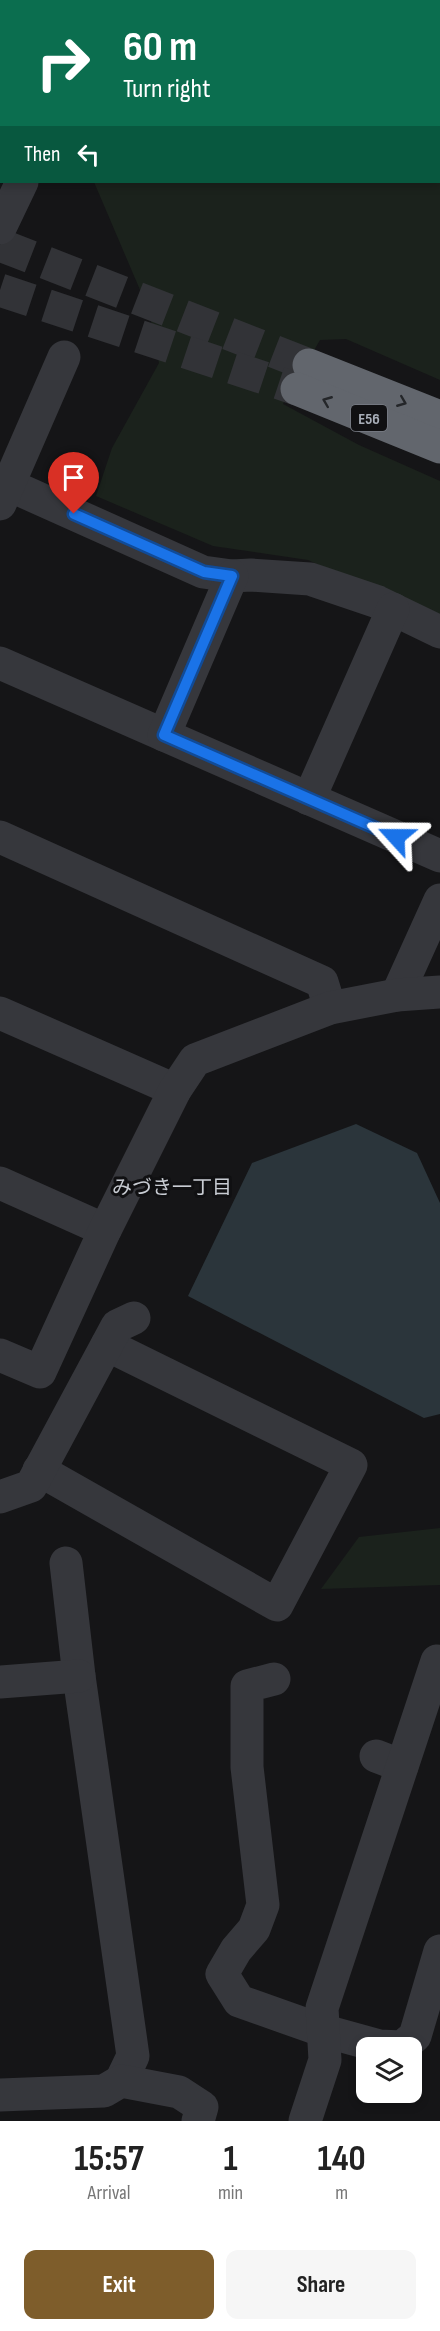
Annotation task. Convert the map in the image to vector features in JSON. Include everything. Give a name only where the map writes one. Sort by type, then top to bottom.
[{"type":"highway","name":"E56","points":[[440,417],[303,377],[440,447]]},
{"type":"street","points":[[0,228],[22,183]]},
{"type":"street","points":[[64,357],[4,495],[204,572],[232,576],[310,579],[378,602],[440,632]]},
{"type":"street","points":[[164,735],[232,576]]},
{"type":"street","points":[[309,799],[393,609]]},
{"type":"street","points":[[0,663],[440,856]]},
{"type":"street","points":[[0,837],[322,982],[330,1008]]},
{"type":"street","points":[[397,996],[440,900]]},
{"type":"street","points":[[0,1355],[40,1372],[105,1230],[175,1090],[195,1060],[330,1008],[397,996],[440,992]]},
{"type":"street","points":[[0,1013],[175,1090]]},
{"type":"street","points":[[0,1183],[105,1230]]},
{"type":"street","points":[[0,1497],[31,1486],[117,1326],[134,1318]]},
{"type":"street","points":[[39,1470],[277,1605],[351,1465],[107,1345]]},
{"type":"street","points":[[0,2095],[104,2091],[121,2080],[134,2056],[79,1676],[66,1563]]},
{"type":"street","points":[[305,2121],[325,2060],[321,2030],[322,2008],[389,1761],[437,1661]]},
{"type":"street","points":[[0,1682],[79,1676]]},
{"type":"street","points":[[274,1679],[247,1686],[247,1767],[263,1905],[254,1929],[236,1950],[222,1974],[239,2001],[321,2030],[379,2046],[402,2047],[415,2036],[440,1951]]},
{"type":"street","points":[[121,2080],[179,2092],[202,2107],[198,2121]]},
{"type":"shaded area","points":[[94,183],[440,183],[440,380],[346,339],[320,340],[283,404],[359,445],[440,481],[440,619],[308,560],[213,546],[96,496],[112,448],[159,363],[149,311]]},
{"type":"shaded area","points":[[356,1124],[417,1153],[440,1203],[440,1414],[424,1418],[188,1296],[252,1163]]},
{"type":"shaded area","points":[[440,1528],[440,1585],[321,1589],[359,1537]]},
{"type":"tunnel","points":[[0,245],[309,365]]},
{"type":"tunnel","points":[[0,290],[297,389]]},
{"type":"district","name":"みづき一丁目","points":[[172,1187]]},
{"type":"route","points":[[74,514],[204,572],[232,576],[164,735],[396,837]]}]
